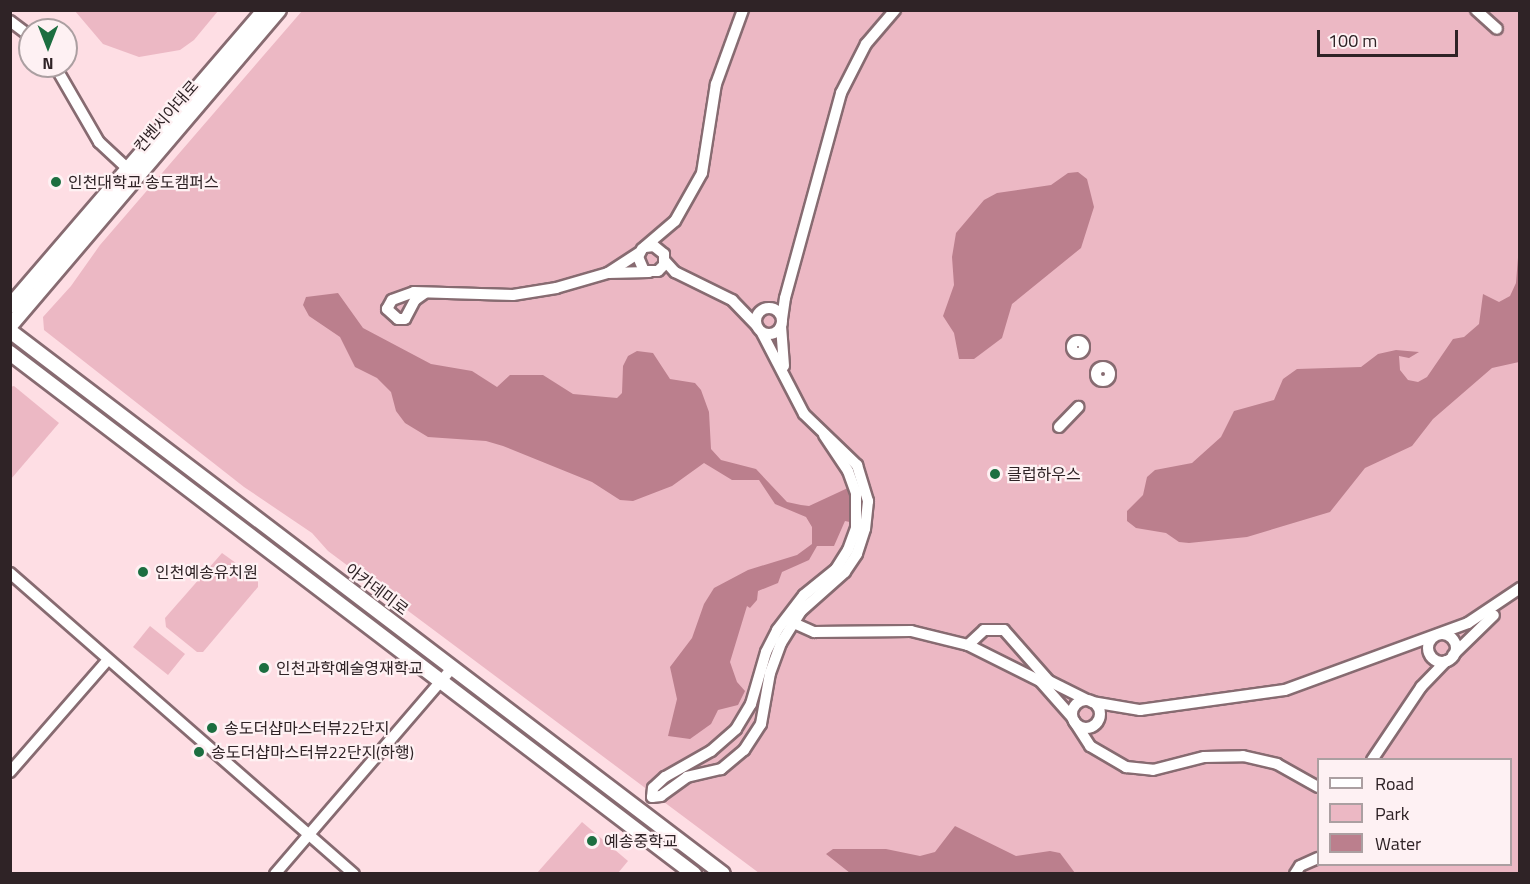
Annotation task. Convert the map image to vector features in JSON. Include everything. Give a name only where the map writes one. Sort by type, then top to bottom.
[{"type":"main road","name":"컨벤시아대로","points":[[10,306],[265,10]]},
{"type":"main road","name":"컨벤시아대로","points":[[10,326],[279,10]]},
{"type":"main road","name":"아카데미로","points":[[10,332],[723,873]]},
{"type":"main road","points":[[10,353],[440,683],[694,873]]},
{"type":"street","points":[[608,273],[662,236],[682,212],[702,173],[716,84],[743,10]]},
{"type":"street","points":[[786,375],[782,323],[784,298],[841,93],[866,44],[895,10]]},
{"type":"street","points":[[1476,10],[1497,29]]},
{"type":"street","points":[[62,78],[99,142],[128,169]]},
{"type":"street","points":[[651,273],[664,256],[662,236]]},
{"type":"street","points":[[642,250],[654,246],[683,276]]},
{"type":"street","points":[[642,250],[638,262],[651,273]]},
{"type":"street","points":[[425,292],[513,295],[556,288],[608,273],[683,276],[717,290],[745,312],[759,329],[786,375],[804,414],[824,435],[858,482],[863,516],[844,559],[788,621],[766,652],[751,704],[736,729],[711,751],[665,777],[653,788],[652,797],[661,796],[687,777],[721,769],[752,740],[761,724],[775,656],[788,621]]},
{"type":"street","points":[[745,312],[758,312],[771,308],[784,298]]},
{"type":"street","points":[[771,308],[782,323]]},
{"type":"street","points":[[758,312],[759,329]]},
{"type":"street","points":[[759,329],[771,334],[782,323]]},
{"type":"street","points":[[1059,427],[1078,407]]},
{"type":"street","points":[[10,573],[107,661],[354,873]]},
{"type":"street","points":[[968,645],[984,630],[1004,630],[1049,681],[1090,701],[1113,708],[1150,709],[1264,695],[1307,683],[1479,618],[1520,588]]},
{"type":"street","points":[[1373,758],[1434,664],[1450,658],[1520,595]]},
{"type":"street","points":[[788,621],[828,633],[911,632],[968,645],[1040,681],[1073,719],[1090,746],[1118,764],[1145,770],[1204,757],[1251,757],[1290,770],[1317,786]]},
{"type":"street","points":[[1428,647],[1438,634]]},
{"type":"street","points":[[1438,634],[1447,635],[1454,641],[1450,658]]},
{"type":"street","points":[[1415,642],[1428,647],[1434,664]]},
{"type":"street","points":[[10,772],[107,661]]},
{"type":"street","points":[[275,873],[453,668]]},
{"type":"street","points":[[1073,719],[1076,705],[1090,701]]},
{"type":"street","points":[[1090,701],[1096,721]]},
{"type":"street","points":[[1073,719],[1085,727],[1113,708]]},
{"type":"street","points":[[1090,746],[1088,733],[1096,721]]},
{"type":"street","points":[[736,729],[752,740]]},
{"type":"street","points":[[711,751],[721,769]]},
{"type":"street","points":[[1295,873],[1300,866],[1317,860]]},
{"type":"green space","points":[[75,11],[218,11],[194,40],[180,50],[139,57],[103,44]]},
{"type":"green space","points":[[302,11],[1519,11],[1519,873],[759,873],[328,551],[312,533],[244,487],[44,330],[43,317],[71,286],[100,245]]},
{"type":"green space","points":[[14,386],[59,423],[11,479],[10,387]]},
{"type":"green space","points":[[222,553],[258,579],[258,587],[203,652],[197,652],[166,627],[165,618]]},
{"type":"green space","points":[[150,626],[185,654],[168,675],[133,647]]},
{"type":"green space","points":[[582,822],[628,861],[618,873],[537,873]]},
{"type":"water","points":[[1078,172],[1087,179],[1094,207],[1081,248],[1012,304],[1002,338],[974,359],[959,359],[954,333],[943,316],[954,285],[952,257],[956,233],[984,200],[997,193],[1051,185],[1068,173]]},
{"type":"water","points":[[1519,245],[1519,362],[1492,368],[1433,419],[1412,446],[1365,468],[1330,512],[1247,537],[1189,543],[1179,542],[1166,533],[1136,528],[1127,521],[1127,511],[1143,495],[1147,477],[1155,470],[1192,463],[1221,437],[1234,411],[1274,400],[1283,379],[1297,369],[1361,367],[1378,354],[1396,350],[1419,352],[1409,358],[1399,356],[1400,370],[1408,380],[1418,382],[1427,377],[1453,339],[1464,337],[1479,324],[1483,294],[1499,302],[1510,296],[1516,283]]},
{"type":"water","points":[[338,293],[363,328],[431,364],[472,371],[497,387],[510,375],[543,375],[573,394],[617,398],[622,393],[623,366],[628,356],[637,351],[653,353],[670,379],[695,383],[701,390],[709,412],[711,449],[721,460],[756,469],[787,502],[801,505],[809,506],[850,487],[854,523],[845,521],[834,546],[817,546],[809,560],[782,572],[778,583],[758,591],[757,600],[750,608],[747,606],[730,662],[737,682],[745,691],[738,705],[718,710],[711,724],[690,739],[668,736],[677,699],[670,667],[692,638],[704,604],[714,588],[748,570],[797,555],[812,544],[812,527],[806,517],[775,504],[759,480],[732,480],[704,463],[672,486],[633,501],[620,500],[592,482],[503,446],[486,441],[428,437],[405,423],[396,411],[391,392],[377,378],[355,367],[340,337],[309,316],[303,305],[306,297]]},
{"type":"water","points":[[955,826],[1016,856],[1050,851],[1060,853],[1075,873],[850,873],[826,854],[833,849],[886,849],[920,856],[935,852]]},
{"type":"place","name":"인천대학교 송도캠퍼스","points":[[56,182]]},
{"type":"place","name":"클럽하우스","points":[[995,474]]},
{"type":"place","name":"인천예송유치원","points":[[143,572]]},
{"type":"place","name":"인천과학예술영재학교","points":[[264,668]]},
{"type":"place","name":"송도더샵마스터뷰22단지","points":[[212,728]]},
{"type":"place","name":"송도더샵마스터뷰22단지(하행)","points":[[199,752]]},
{"type":"place","name":"예송중학교","points":[[592,841]]}]
